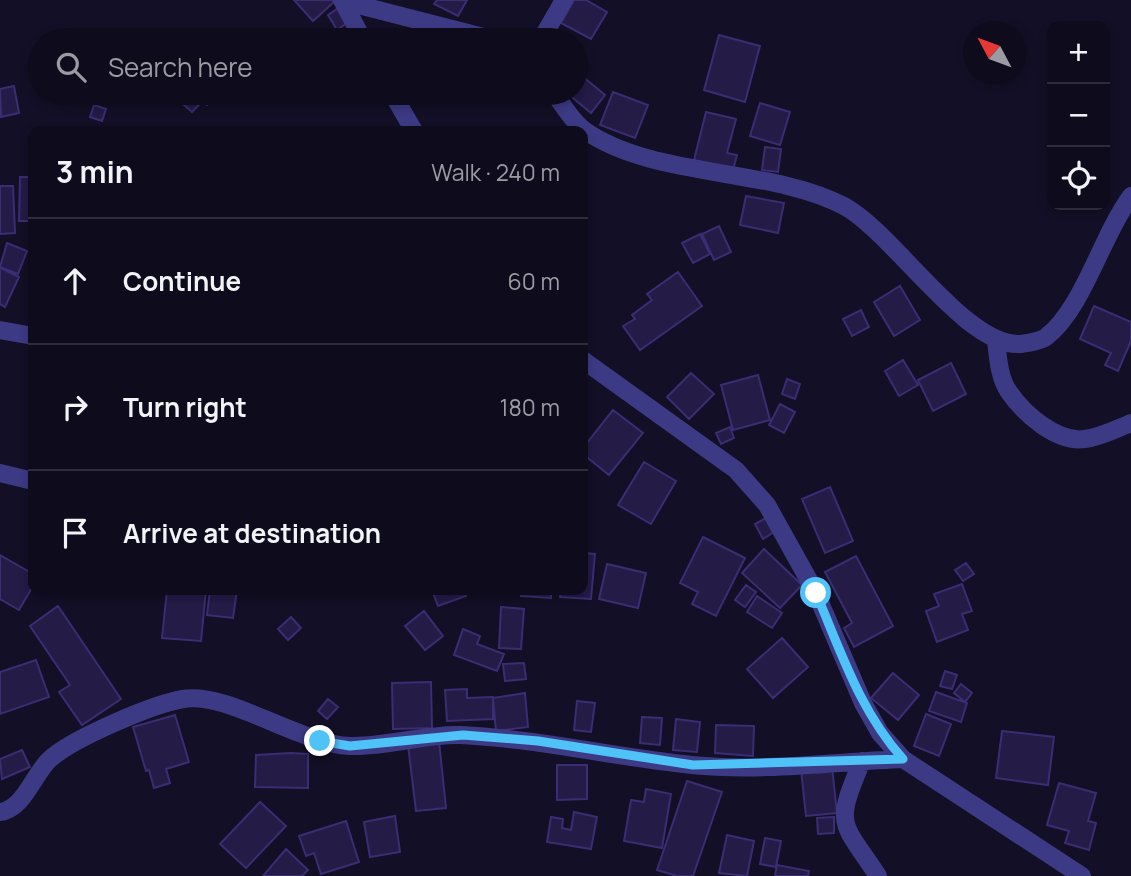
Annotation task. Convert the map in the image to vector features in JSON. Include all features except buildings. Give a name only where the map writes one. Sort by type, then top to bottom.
[{"type":"street","points":[[548,28],[564,0]]},
{"type":"street","points":[[342,1],[357,28]]},
{"type":"street","points":[[342,1],[448,28]]},
{"type":"street","points":[[398,105],[411,126]]},
{"type":"street","points":[[564,105],[582,126]]},
{"type":"street","points":[[588,131],[620,147],[657,159],[815,194],[844,206],[866,220],[973,326],[996,340],[1019,344],[1044,339],[1063,319],[1131,197]]},
{"type":"street","points":[[0,330],[28,335]]},
{"type":"street","points":[[996,340],[1001,375],[1009,392],[1044,426],[1066,438],[1084,440],[1131,423]]},
{"type":"street","points":[[588,364],[736,470],[767,505],[816,593],[863,703],[880,733],[903,759],[1082,876]]},
{"type":"street","points":[[0,473],[28,480]]},
{"type":"street","points":[[0,812],[11,808],[20,800],[48,761],[83,736],[183,699],[216,702],[320,741],[350,746],[452,735],[538,741],[693,765],[903,759]]},
{"type":"street","points":[[862,761],[844,804],[843,819],[846,833],[878,876]]},
{"type":"route","points":[[320,741],[350,746],[463,735],[538,741],[693,765],[742,766],[903,759],[880,733],[863,703],[816,593]]}]
